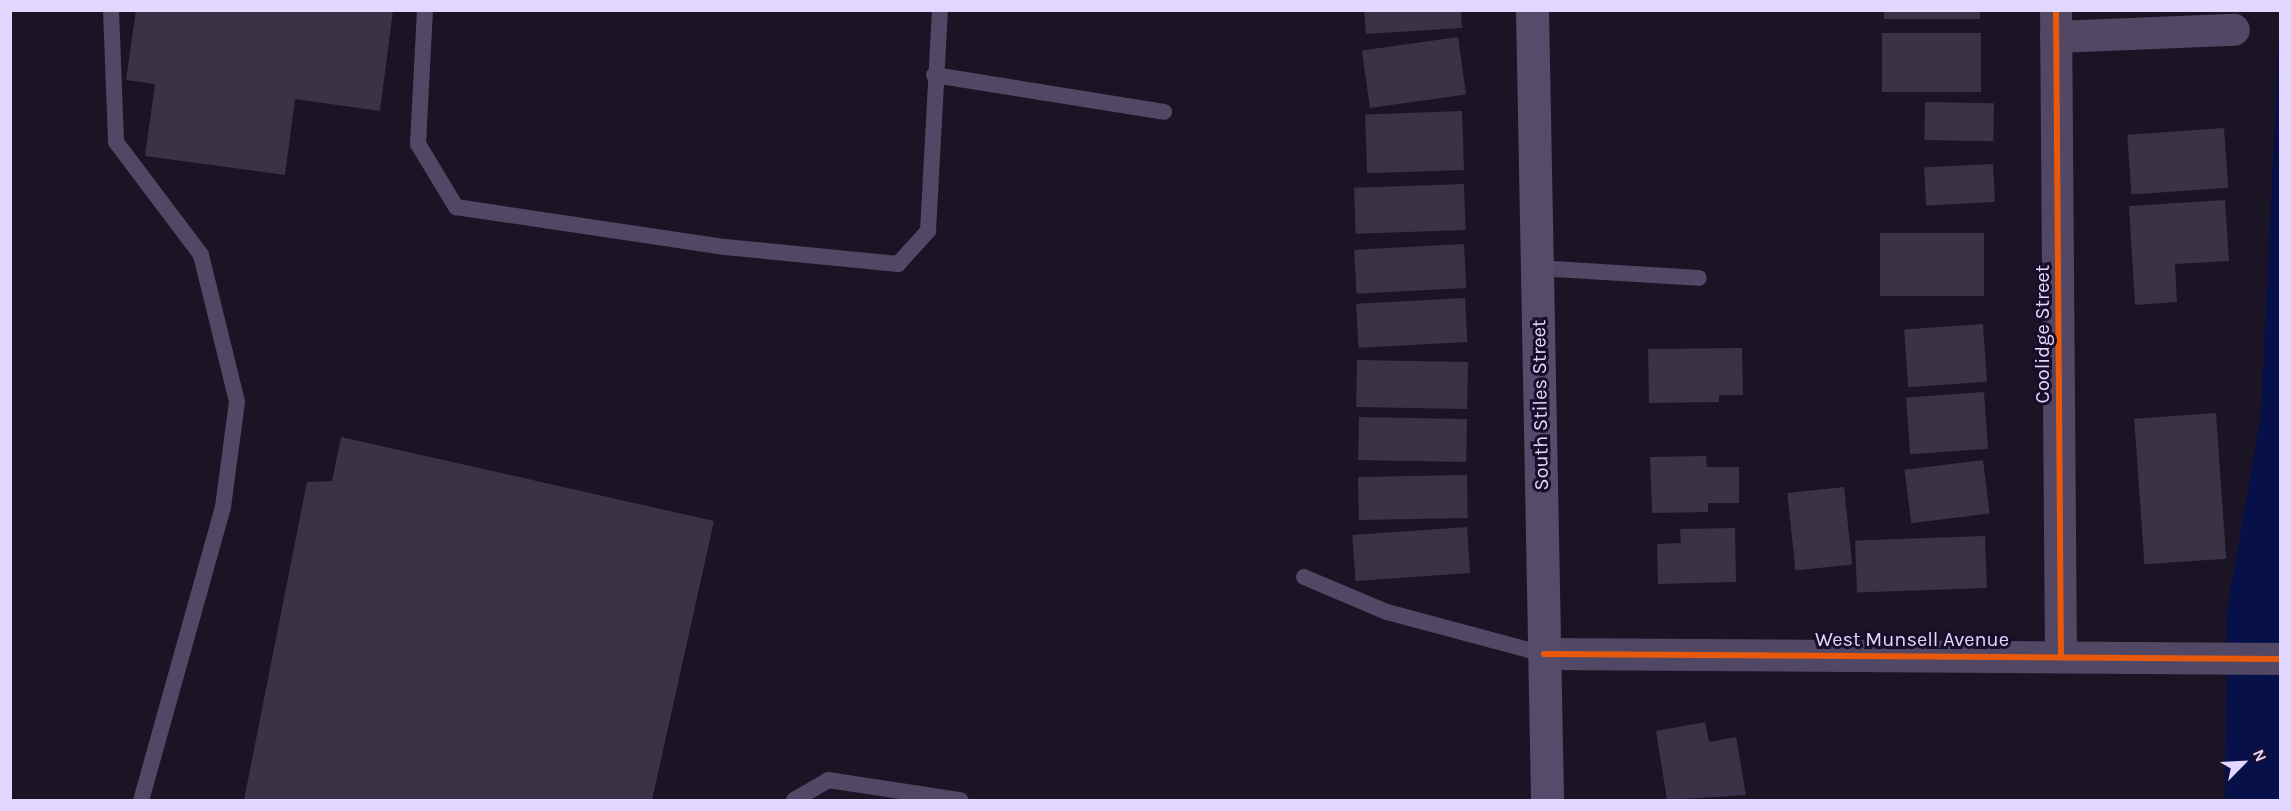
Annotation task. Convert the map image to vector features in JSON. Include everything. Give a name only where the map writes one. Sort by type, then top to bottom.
[{"type":"main road","name":"South Stiles Street","points":[[1532,10],[1547,801]]},
{"type":"street","points":[[2056,24],[2234,30]]},
{"type":"street","name":"Coolidge Street","points":[[2056,24],[2061,656]]},
{"type":"street","name":"West Munsell Avenue","points":[[1544,654],[2280,659]]},
{"type":"lane","points":[[111,10],[116,142],[201,255],[237,402],[223,507],[141,801]]},
{"type":"lane","points":[[425,10],[418,144],[456,207],[725,247],[898,264],[928,231],[934,75],[940,10]]},
{"type":"lane","points":[[934,75],[1164,112]]},
{"type":"lane","points":[[1537,268],[1699,278]]},
{"type":"lane","points":[[1304,577],[1387,612],[1544,654]]},
{"type":"lane","points":[[794,801],[828,780],[961,801]]},
{"type":"shaded area","points":[[2280,11],[2280,800],[2225,800],[2227,610],[2261,415]]},
{"type":"building","points":[[136,10],[393,10],[380,111],[295,99],[285,175],[145,156],[155,84],[126,80]]},
{"type":"building","points":[[1364,10],[1461,10],[1462,28],[1366,34]]},
{"type":"building","points":[[1884,10],[1980,10],[1980,19],[1884,19]]},
{"type":"building","points":[[1882,33],[1981,33],[1981,92],[1882,92]]},
{"type":"building","points":[[1458,37],[1466,94],[1370,108],[1362,50]]},
{"type":"building","points":[[1925,102],[1994,103],[1993,141],[1924,140]]},
{"type":"building","points":[[1462,111],[1464,170],[1367,173],[1365,114]]},
{"type":"building","points":[[2224,128],[2228,188],[2131,195],[2127,135]]},
{"type":"building","points":[[1993,164],[1995,202],[1926,206],[1924,168]]},
{"type":"building","points":[[1464,184],[1466,230],[1356,234],[1354,188]]},
{"type":"building","points":[[2225,200],[2229,261],[2175,264],[2177,302],[2135,305],[2129,206]]},
{"type":"building","points":[[1880,233],[1984,233],[1984,296],[1880,296]]},
{"type":"building","points":[[1464,244],[1466,288],[1356,294],[1354,250]]},
{"type":"building","points":[[1465,298],[1467,342],[1358,348],[1356,304]]},
{"type":"building","points":[[1983,324],[1987,382],[1908,387],[1904,330]]},
{"type":"building","points":[[1742,348],[1743,395],[1719,395],[1719,402],[1649,403],[1648,349]]},
{"type":"building","points":[[1357,360],[1468,362],[1467,409],[1356,407]]},
{"type":"building","points":[[1984,392],[1988,449],[1910,454],[1906,397]]},
{"type":"building","points":[[2216,413],[2226,559],[2144,564],[2134,419]]},
{"type":"building","points":[[1359,417],[1467,419],[1466,462],[1358,460]]},
{"type":"building","points":[[341,437],[714,521],[652,800],[244,800],[307,482],[332,481]]},
{"type":"building","points":[[1706,456],[1707,467],[1739,467],[1739,503],[1708,503],[1708,512],[1652,513],[1650,457]]},
{"type":"building","points":[[1983,460],[1990,514],[1911,523],[1905,470]]},
{"type":"building","points":[[1467,475],[1468,518],[1359,520],[1358,477]]},
{"type":"building","points":[[1844,487],[1852,565],[1795,571],[1787,493]]},
{"type":"building","points":[[1467,527],[1470,573],[1355,581],[1352,535]]},
{"type":"building","points":[[1735,528],[1736,582],[1658,584],[1657,544],[1681,543],[1680,529]]},
{"type":"building","points":[[1985,536],[1987,588],[1857,593],[1855,541]]},
{"type":"building","points":[[1705,722],[1709,742],[1736,737],[1746,795],[1667,800],[1656,731]]},
{"type":"cycle path","points":[[2056,10],[2061,656]]},
{"type":"cycle path","points":[[1544,654],[2280,659]]}]
